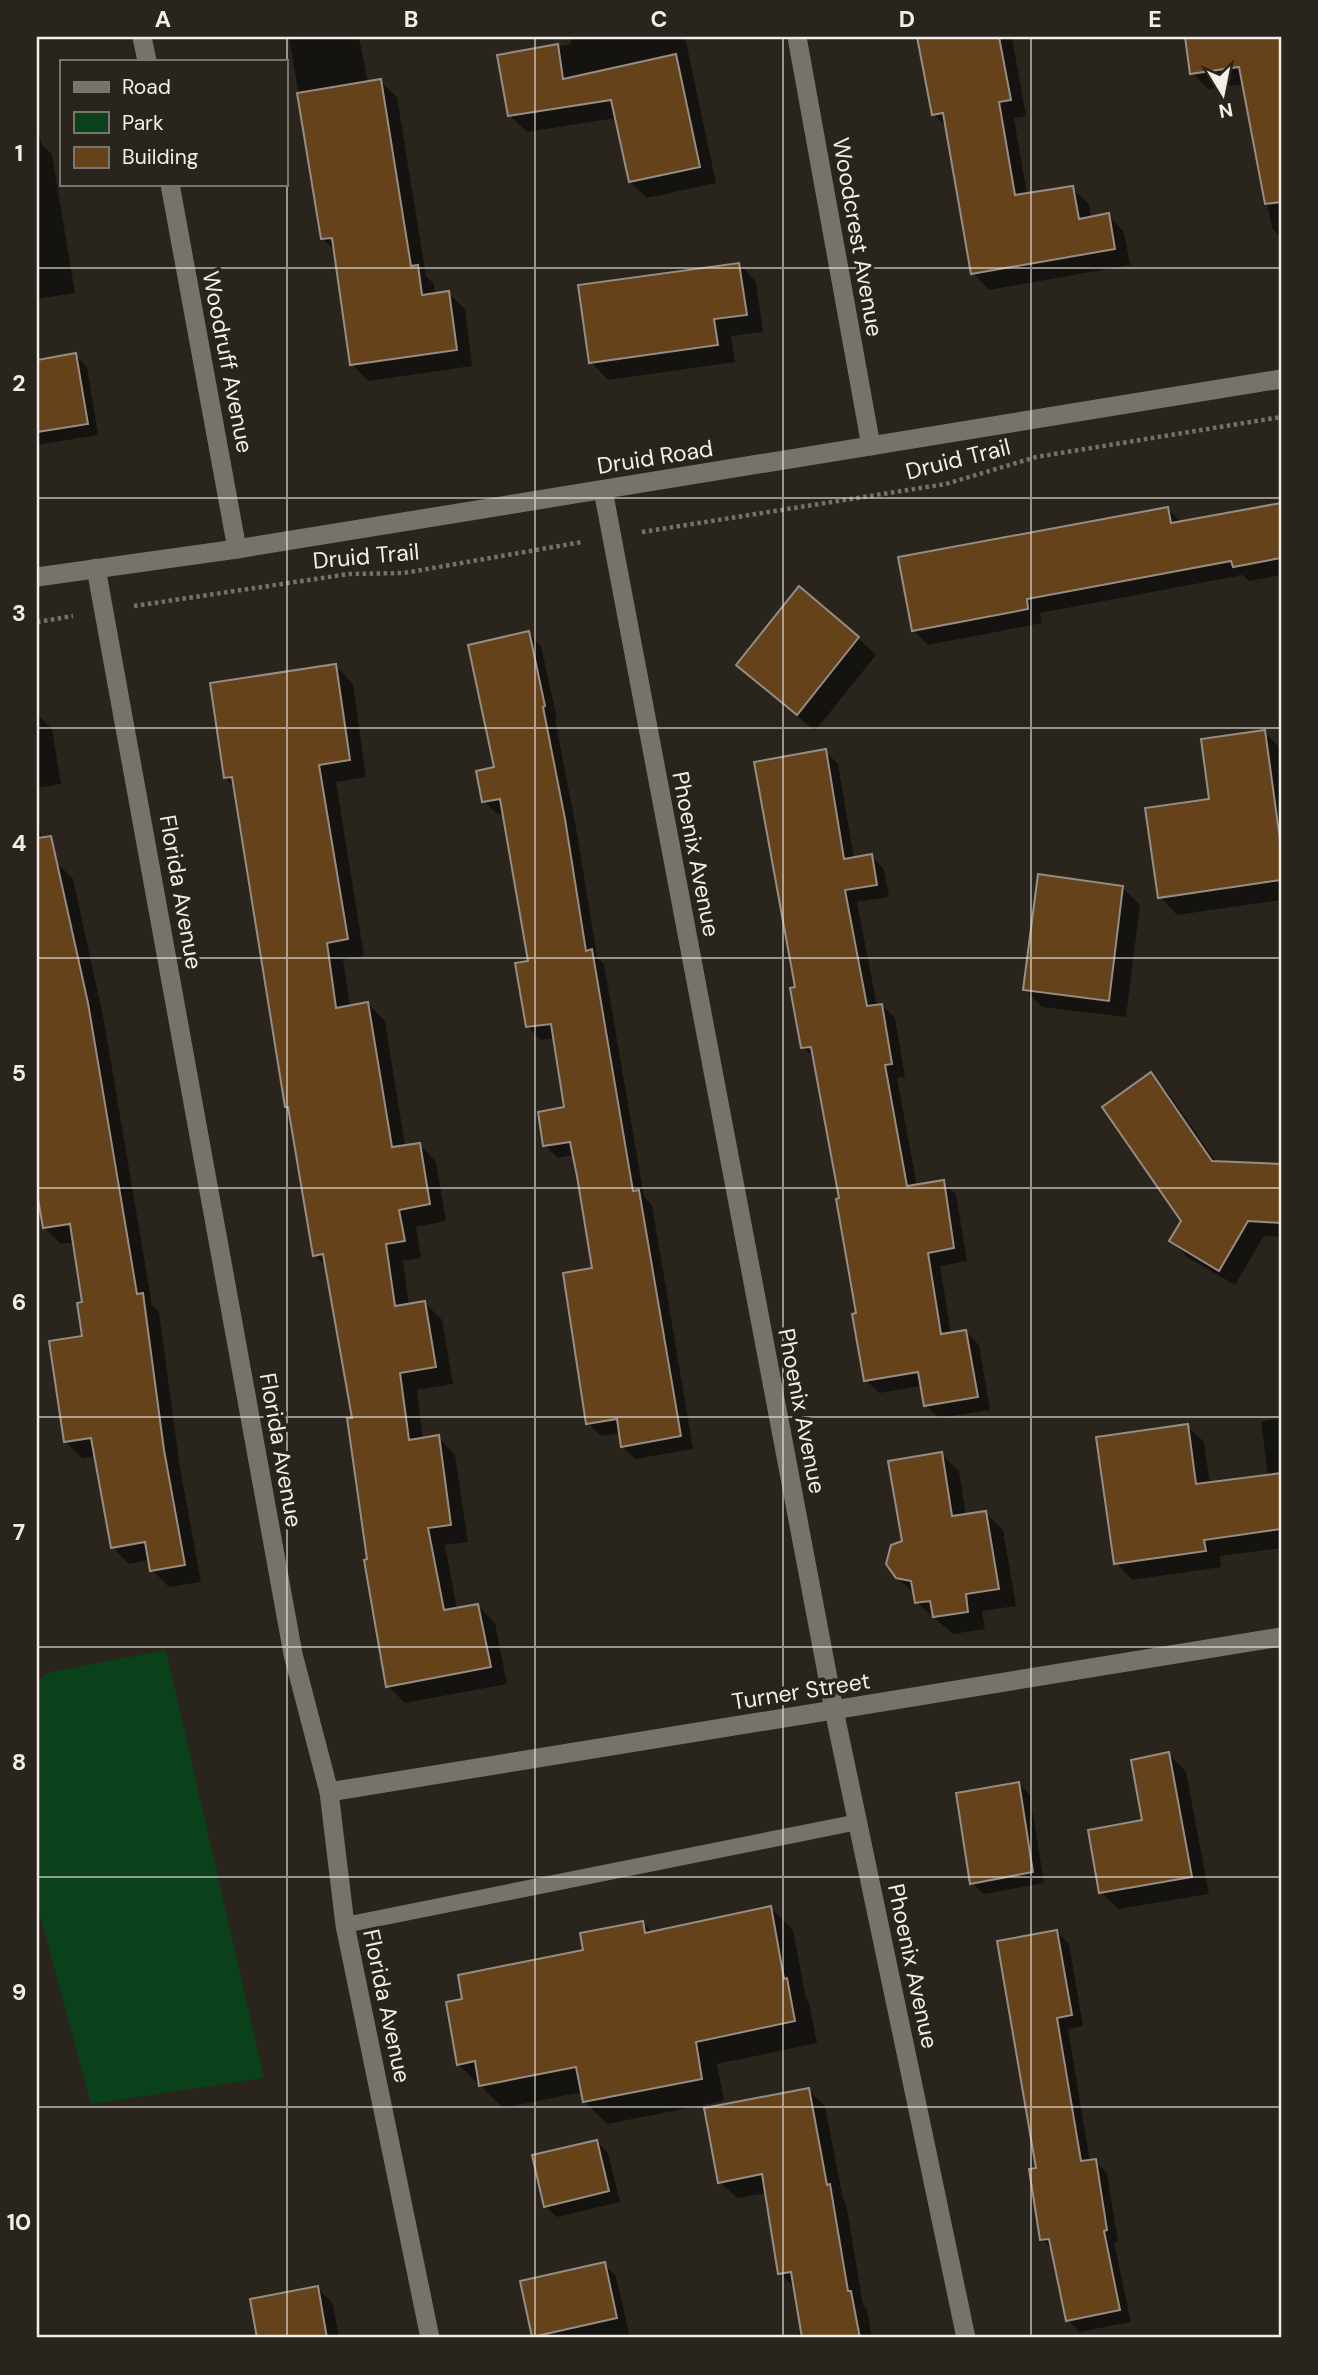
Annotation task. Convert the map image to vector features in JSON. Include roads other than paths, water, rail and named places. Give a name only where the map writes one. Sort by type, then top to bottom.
[{"type":"street","points":[[142,37],[147,60]]},
{"type":"street","name":"Woodcrest Avenue","points":[[797,37],[871,446]]},
{"type":"street","name":"Woodruff Avenue","points":[[170,186],[237,549]]},
{"type":"street","name":"Druid Road","points":[[37,577],[237,549],[1281,379]]},
{"type":"street","name":"Phoenix Avenue","points":[[603,490],[834,1710],[966,2338]]},
{"type":"street","name":"Florida Avenue","points":[[96,568],[293,1654],[329,1793],[345,1924],[430,2338]]},
{"type":"street","name":"Turner Street","points":[[329,1793],[1281,1637]]},
{"type":"lane","points":[[345,1924],[858,1822]]}]
